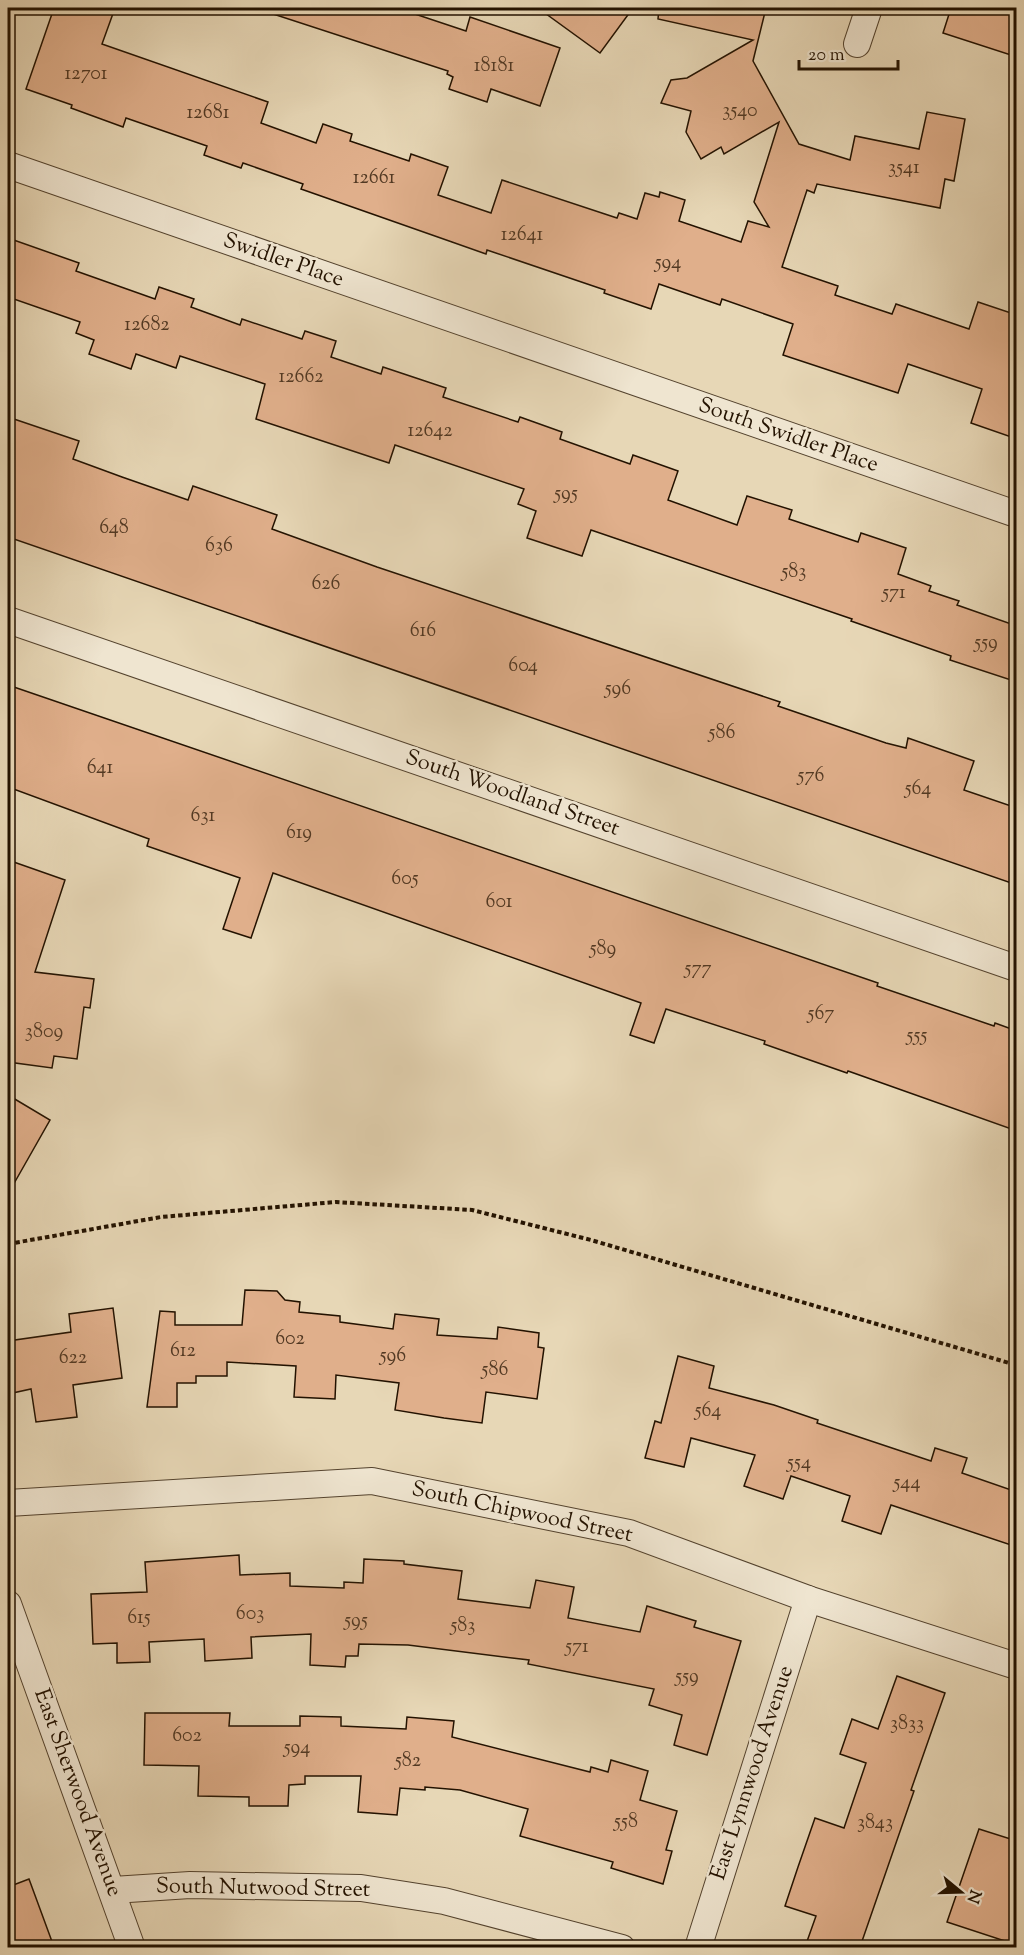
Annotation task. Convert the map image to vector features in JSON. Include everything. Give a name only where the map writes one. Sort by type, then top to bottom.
[{"type":"street","points":[[857,44],[869,8]]},
{"type":"street","name":"Swidler Place","points":[[8,165],[559,358]]},
{"type":"street","name":"South Swidler Place","points":[[559,358],[1017,514]]},
{"type":"street","name":"South Woodland Street","points":[[8,620],[1017,968]]},
{"type":"street","name":"South Chipwood Street","points":[[8,1503],[372,1481],[629,1533],[808,1599],[1017,1666]]},
{"type":"street","name":"East Lynnwood Avenue","points":[[698,1947],[808,1599]]},
{"type":"street","name":"East Sherwood Avenue","points":[[8,1604],[132,1947]]},
{"type":"street","name":"South Nutwood Street","points":[[113,1890],[190,1885],[361,1888],[444,1901],[622,1947]]},
{"type":"path","points":[[8,1244],[161,1217],[336,1202],[472,1210],[591,1240],[1017,1365]]},
{"type":"building","points":[[54,8],[115,8],[102,44],[268,102],[261,123],[316,143],[323,124],[352,134],[350,141],[409,161],[411,154],[448,167],[438,195],[491,213],[502,180],[617,218],[619,213],[637,219],[645,193],[659,197],[660,192],[685,200],[679,221],[741,242],[748,221],[769,227],[754,202],[779,122],[724,154],[721,147],[701,159],[686,132],[691,111],[661,103],[671,80],[687,78],[753,40],[658,19],[659,8],[766,8],[753,61],[799,144],[850,160],[855,136],[919,149],[927,112],[965,119],[954,181],[945,179],[940,208],[817,184],[814,193],[807,190],[782,267],[838,286],[835,295],[892,314],[896,304],[969,329],[978,302],[1017,315],[1017,439],[971,423],[982,389],[908,364],[898,393],[783,355],[793,324],[722,299],[720,305],[659,284],[651,309],[604,293],[605,290],[487,250],[486,254],[301,189],[303,184],[243,163],[241,168],[204,155],[207,146],[126,118],[123,127],[71,108],[72,105],[26,89]]},
{"type":"building","points":[[268,8],[397,8],[466,31],[470,17],[560,48],[540,106],[491,89],[487,102],[449,89],[453,77],[447,74],[448,71],[267,12]]},
{"type":"building","points":[[538,8],[633,8],[600,53]]},
{"type":"building","points":[[951,8],[1017,8],[1017,57],[943,33]]},
{"type":"building","points":[[8,238],[79,263],[76,271],[155,299],[159,287],[194,299],[191,307],[240,325],[242,319],[302,339],[305,331],[336,341],[331,357],[381,374],[383,367],[446,388],[443,397],[518,422],[520,417],[562,432],[560,439],[630,464],[633,455],[678,471],[668,500],[737,525],[747,496],[792,510],[789,519],[858,542],[861,533],[906,548],[898,574],[931,586],[929,591],[959,601],[957,605],[1017,626],[1017,682],[950,660],[951,656],[851,621],[852,619],[591,530],[582,556],[527,538],[536,511],[518,504],[524,489],[395,445],[389,463],[256,419],[265,384],[180,356],[176,368],[136,354],[131,369],[89,354],[94,340],[76,333],[80,322],[8,297]]},
{"type":"building","points":[[8,417],[79,441],[73,459],[122,477],[188,500],[193,486],[277,515],[272,529],[377,567],[780,702],[778,706],[886,743],[906,748],[908,738],[974,761],[964,790],[1017,808],[1017,885],[8,537]]},
{"type":"building","points":[[8,685],[878,983],[877,986],[994,1026],[995,1023],[1017,1031],[1017,1131],[764,1044],[765,1041],[666,1009],[654,1043],[630,1035],[641,1003],[273,873],[251,938],[223,929],[240,878],[147,846],[149,839],[8,787]]},
{"type":"building","points":[[8,860],[65,880],[35,972],[94,979],[90,1008],[84,1007],[77,1059],[54,1056],[52,1068],[8,1062]]},
{"type":"building","points":[[8,1095],[50,1120],[8,1194]]},
{"type":"building","points":[[245,1290],[277,1291],[285,1300],[300,1302],[299,1312],[340,1316],[340,1322],[393,1329],[395,1314],[439,1319],[437,1335],[497,1339],[498,1327],[539,1333],[538,1347],[544,1348],[537,1399],[486,1392],[482,1423],[395,1410],[399,1383],[336,1375],[335,1399],[294,1397],[296,1366],[227,1362],[227,1376],[196,1376],[196,1383],[177,1383],[177,1407],[147,1407],[160,1311],[175,1312],[175,1325],[242,1325]]},
{"type":"building","points":[[113,1308],[122,1378],[73,1385],[77,1417],[36,1422],[31,1389],[8,1394],[8,1341],[71,1332],[69,1314]]},
{"type":"building","points":[[678,1356],[714,1366],[709,1388],[774,1405],[818,1420],[817,1423],[931,1461],[935,1448],[967,1458],[962,1473],[1017,1492],[1017,1547],[891,1505],[881,1534],[842,1521],[850,1496],[791,1476],[783,1499],[744,1486],[755,1455],[691,1438],[684,1467],[645,1458],[655,1421],[661,1423]]},
{"type":"building","points":[[239,1555],[240,1575],[290,1573],[290,1586],[344,1588],[344,1582],[363,1583],[364,1559],[404,1561],[404,1564],[462,1571],[458,1599],[530,1608],[536,1580],[574,1587],[568,1618],[640,1632],[647,1606],[696,1621],[694,1627],[741,1641],[707,1755],[674,1745],[682,1715],[649,1705],[654,1689],[528,1664],[529,1660],[408,1645],[359,1644],[358,1656],[346,1656],[345,1667],[310,1665],[311,1634],[251,1637],[252,1658],[205,1661],[204,1639],[149,1642],[150,1662],[117,1663],[117,1643],[93,1644],[91,1594],[147,1592],[145,1562]]},
{"type":"building","points":[[897,1676],[945,1693],[911,1790],[914,1791],[860,1947],[805,1947],[816,1916],[785,1906],[798,1867],[815,1818],[844,1828],[866,1763],[840,1754],[852,1719],[878,1729]]},
{"type":"building","points":[[145,1713],[230,1713],[229,1726],[300,1726],[300,1716],[341,1717],[341,1726],[406,1729],[407,1717],[454,1721],[452,1737],[590,1772],[591,1767],[608,1772],[611,1760],[648,1771],[640,1800],[677,1811],[666,1850],[672,1851],[663,1884],[611,1868],[613,1862],[520,1836],[528,1809],[460,1790],[425,1787],[425,1790],[400,1788],[397,1815],[358,1812],[361,1776],[305,1776],[305,1784],[289,1785],[288,1806],[249,1806],[249,1797],[198,1796],[199,1766],[144,1765]]},
{"type":"building","points":[[979,1829],[1017,1841],[1017,1945],[947,1922]]},
{"type":"building","points":[[29,1879],[54,1947],[8,1947],[8,1887]]}]
